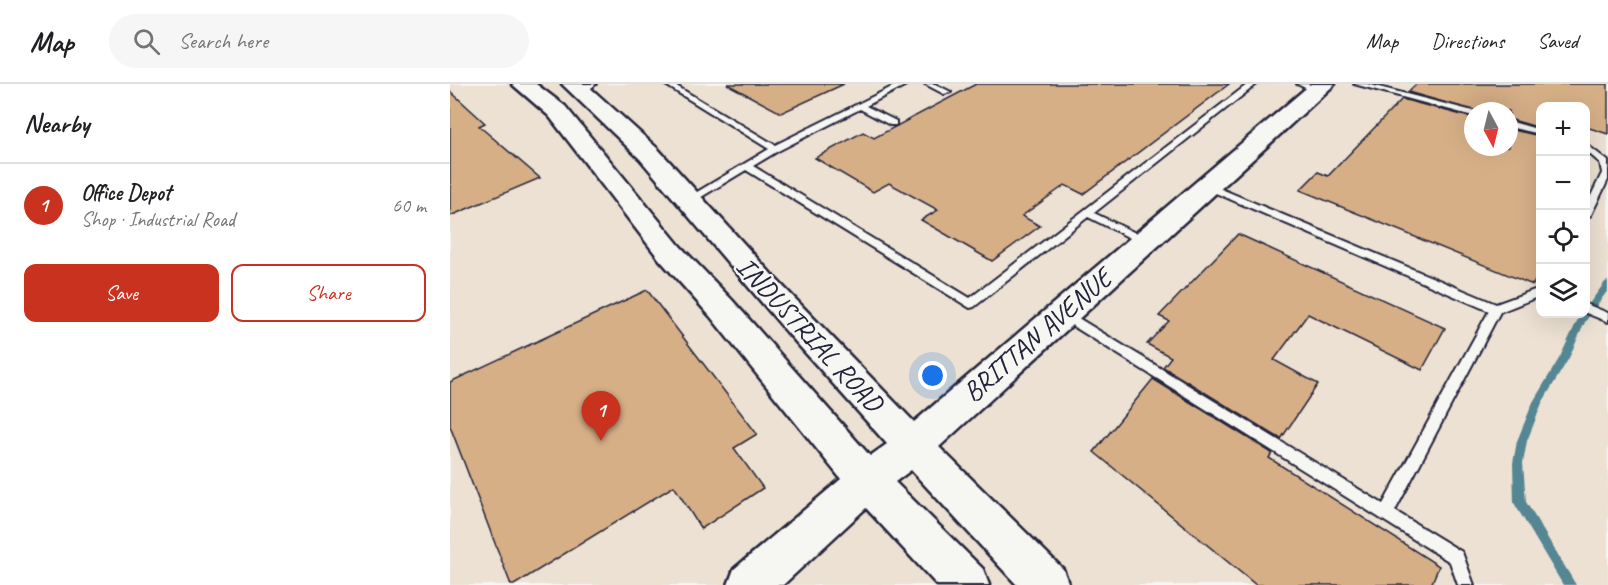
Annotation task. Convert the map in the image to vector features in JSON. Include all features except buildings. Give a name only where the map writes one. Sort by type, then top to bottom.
[{"type":"main road","name":"INDUSTRIAL ROAD","points":[[523,84],[557,111],[670,253],[721,308],[867,481],[967,585]]},
{"type":"main road","name":"INDUSTRIAL ROAD","points":[[582,86],[690,200],[763,285],[913,446],[1047,585]]},
{"type":"main road","name":"BRITTAN AVENUE","points":[[750,585],[867,481],[913,446],[1207,186],[1314,86]]},
{"type":"lane","points":[[668,84],[775,149]]},
{"type":"lane","points":[[690,200],[775,149],[904,84]]},
{"type":"lane","points":[[929,84],[947,92]]},
{"type":"lane","points":[[746,166],[970,304],[1253,84]]},
{"type":"lane","points":[[1358,84],[1464,112]]},
{"type":"lane","points":[[860,106],[893,123]]},
{"type":"lane","points":[[1518,126],[1536,131]]},
{"type":"lane","points":[[1589,210],[1607,174],[1604,162],[1590,150]]},
{"type":"lane","points":[[1207,186],[1496,309]]},
{"type":"lane","points":[[1087,213],[1144,241]]},
{"type":"lane","points":[[1386,513],[1496,309],[1536,294]]},
{"type":"lane","points":[[1590,310],[1608,318]]},
{"type":"lane","points":[[1061,313],[1456,556],[1466,585]]},
{"type":"shaded area","points":[[450,84],[1608,84],[1608,585],[450,585]]},
{"type":"waterway","points":[[1570,585],[1520,503],[1518,463],[1522,441],[1538,402],[1564,358],[1581,321],[1608,284]]},
{"type":"place","name":"Office Depot","points":[[601,441]]}]
